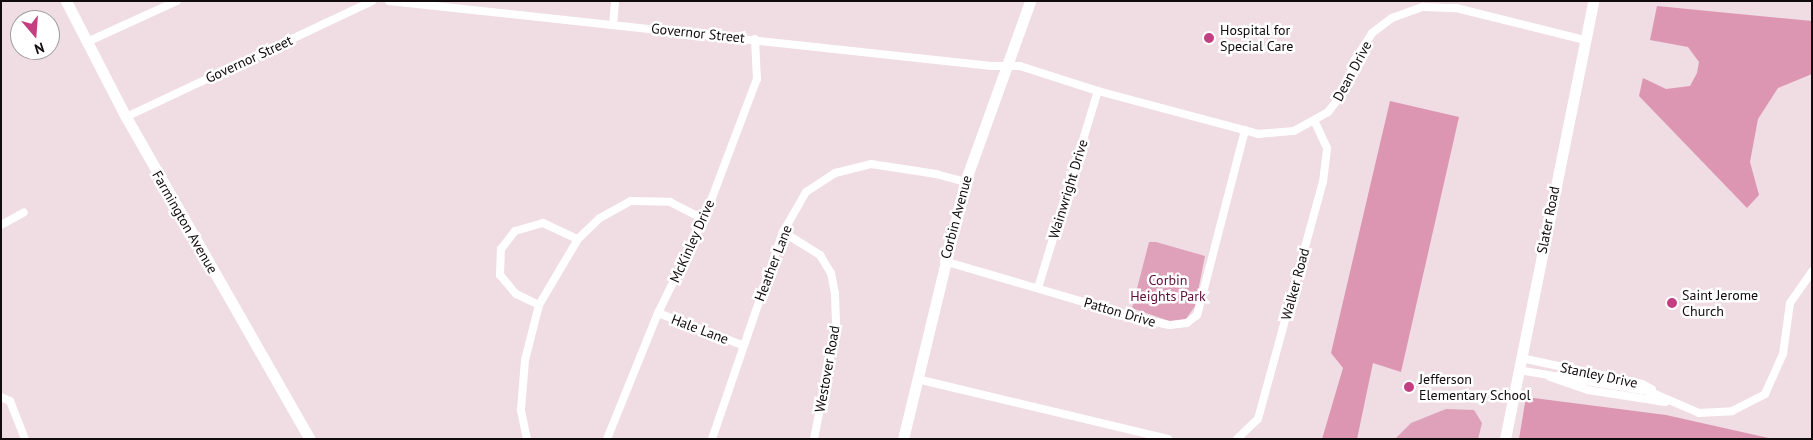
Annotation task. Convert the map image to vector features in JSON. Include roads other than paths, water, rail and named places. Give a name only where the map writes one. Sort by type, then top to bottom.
[{"type":"main road","name":"Farmington Avenue","points":[[66,1],[126,117],[310,439]]},
{"type":"main road","name":"Corbin Avenue","points":[[903,439],[944,261],[965,182],[1030,1]]},
{"type":"main road","name":"Slater Road","points":[[1505,439],[1593,1]]},
{"type":"street","points":[[87,42],[178,1]]},
{"type":"street","name":"Governor Street","points":[[126,117],[372,1]]},
{"type":"street","name":"Governor Street","points":[[389,1],[1006,66]]},
{"type":"street","points":[[613,24],[615,1]]},
{"type":"street","name":"Dean Drive","points":[[1006,66],[1020,66],[1098,91],[1245,130],[1281,134],[1315,122],[1341,97],[1354,61],[1372,33],[1392,18],[1422,7],[1456,8],[1584,40]]},
{"type":"street","name":"McKinley Drive","points":[[607,439],[658,313],[704,219],[757,80],[754,39]]},
{"type":"street","name":"Wainwright Drive","points":[[1038,288],[1098,91]]},
{"type":"street","name":"Walker Road","points":[[1237,439],[1258,419],[1323,182],[1326,148],[1315,122]]},
{"type":"street","name":"Patton Drive","points":[[944,261],[1159,323],[1180,325],[1192,320],[1199,308],[1245,130]]},
{"type":"street","name":"Heather Lane","points":[[712,439],[742,345],[783,232],[806,192],[844,171],[871,164],[936,174],[965,182]]},
{"type":"street","points":[[527,439],[521,410],[525,360],[539,305],[578,239],[600,218],[631,201],[670,202],[704,219]]},
{"type":"street","points":[[1,226],[24,212]]},
{"type":"street","points":[[539,305],[516,294],[500,274],[501,249],[515,231],[543,223],[578,239]]},
{"type":"street","name":"Westover Road","points":[[783,232],[820,254],[831,272],[835,294],[836,328],[816,438]]},
{"type":"street","name":"Stanley Drive","points":[[1519,364],[1548,376],[1575,377],[1648,391],[1672,403],[1699,413],[1732,411],[1766,394],[1783,354],[1790,303],[1812,271]]},
{"type":"street","name":"Hale Lane","points":[[658,313],[742,345]]},
{"type":"street","name":"Stanley Drive","points":[[1519,364],[1642,384],[1672,403]]},
{"type":"street","points":[[917,379],[1168,439]]},
{"type":"street","points":[[1,397],[10,401],[25,439]]},
{"type":"place","name":"Hospital for Special Care","points":[[1209,38]]},
{"type":"place","name":"Saint Jerome Church","points":[[1672,303]]},
{"type":"place","name":"Jefferson Elementary School","points":[[1409,387]]},
{"type":"park label","name":"Corbin Heights Park","points":[[1168,288]]}]
